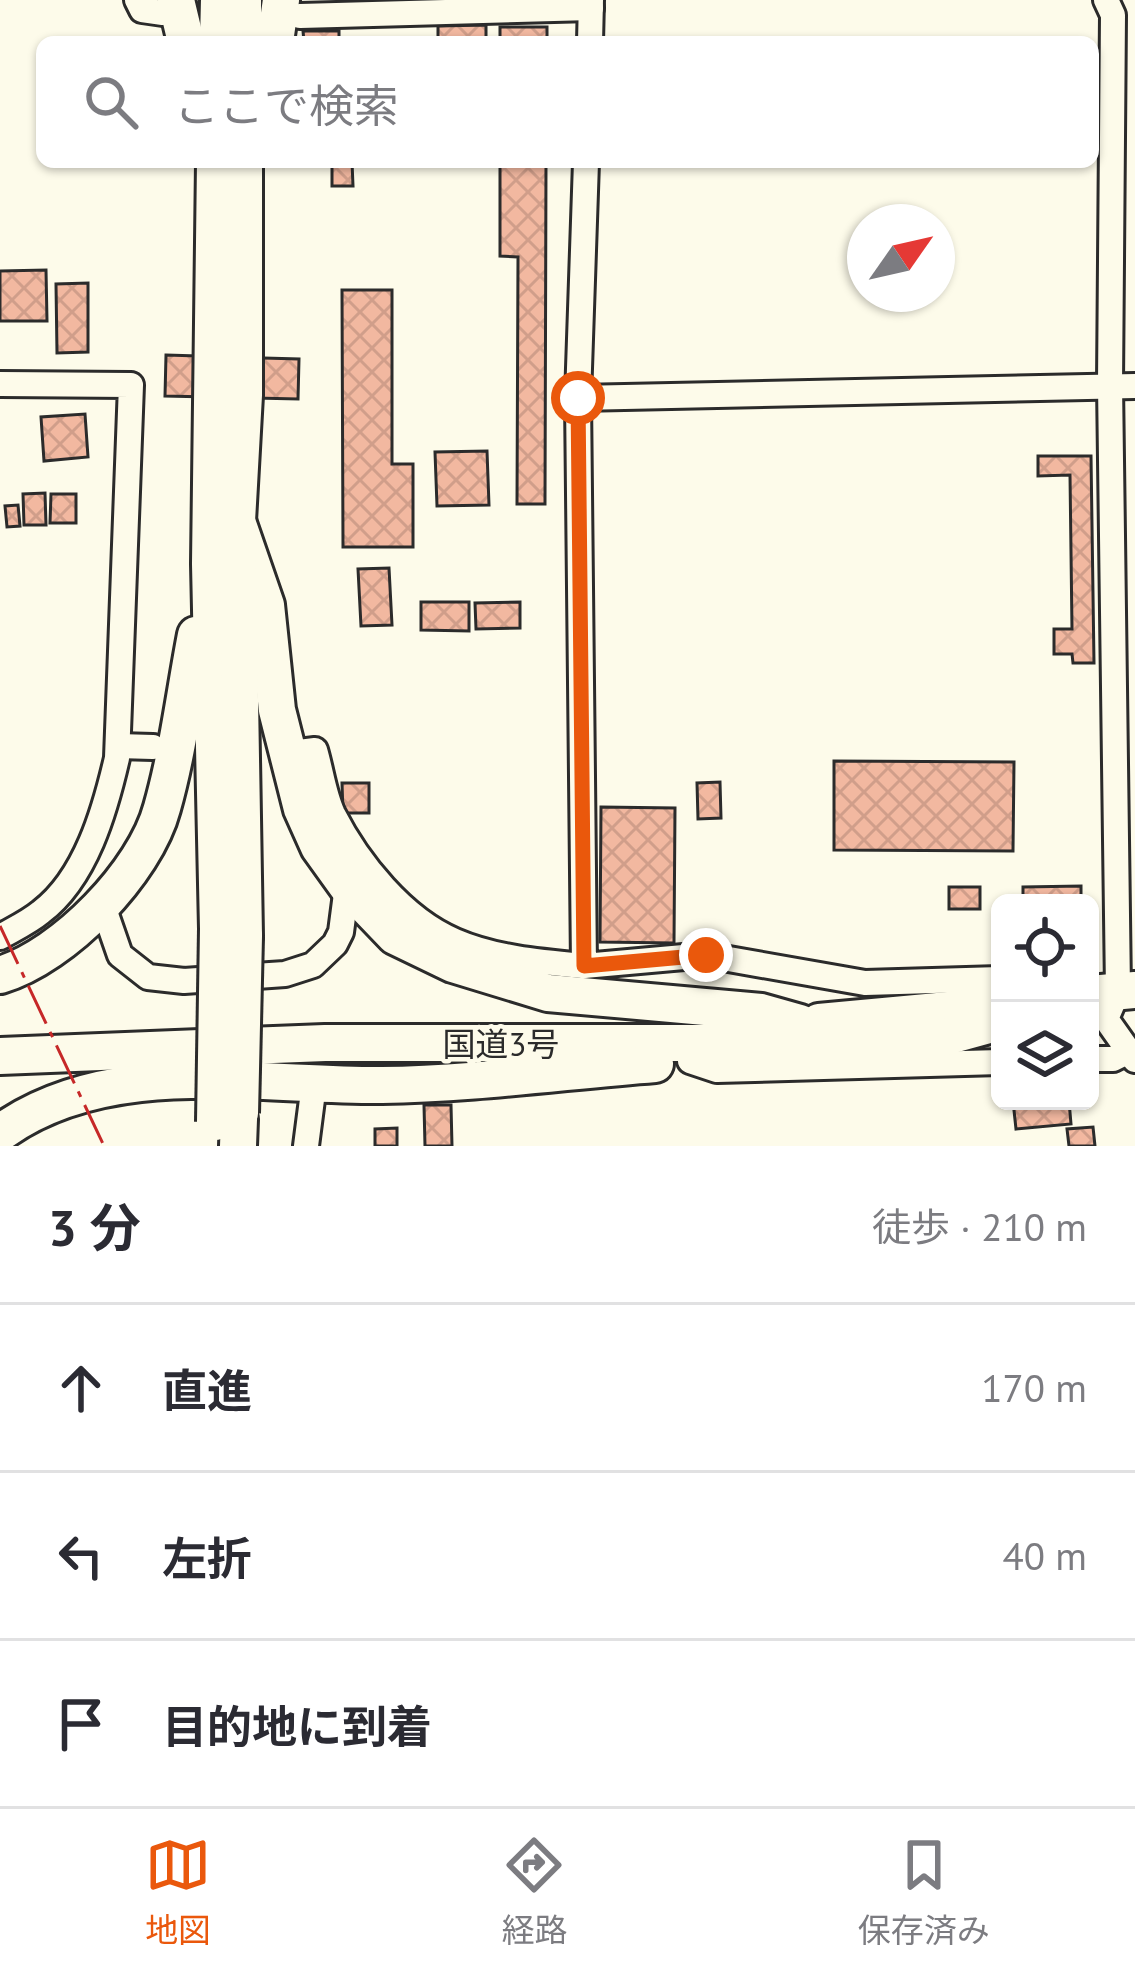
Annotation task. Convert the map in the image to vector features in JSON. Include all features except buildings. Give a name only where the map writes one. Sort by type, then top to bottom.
[{"type":"highway","points":[[218,36],[219,0]]},
{"type":"highway","points":[[243,0],[243,36]]},
{"type":"highway","points":[[169,7],[183,36]]},
{"type":"highway","points":[[201,168],[213,254]]},
{"type":"highway","points":[[215,168],[210,564],[231,933]]},
{"type":"highway","points":[[227,1133],[237,521],[244,394],[244,168]]},
{"type":"highway","points":[[243,226],[254,168]]},
{"type":"highway","points":[[237,521],[266,605],[277,710],[302,809],[319,847],[346,886],[395,936],[453,964],[548,993],[761,1012],[800,1023]]},
{"type":"highway","points":[[0,976],[65,940],[138,860],[162,812],[210,564]]},
{"type":"highway","name":"国道3号","points":[[0,1034],[800,1023],[991,1006]]},
{"type":"highway","name":"国道3号","points":[[0,1056],[325,1043],[904,1043],[991,1024]]},
{"type":"highway","points":[[0,1133],[33,1109],[121,1084],[312,1096],[386,1085],[904,1043]]},
{"type":"street","points":[[136,0],[142,10],[169,7]]},
{"type":"street","points":[[285,19],[591,4],[590,36]]},
{"type":"street","points":[[1099,1060],[1132,1056],[1106,1019],[1111,980],[1122,385],[1118,9]]},
{"type":"street","points":[[584,966],[578,398],[586,168]]},
{"type":"street","points":[[0,384],[131,385],[118,746],[106,804],[79,866],[45,910],[0,938]]},
{"type":"street","points":[[578,398],[1122,385]]},
{"type":"street","points":[[118,746],[153,747]]},
{"type":"street","points":[[298,752],[315,750],[331,811],[362,862],[416,918],[456,942],[528,960],[584,966],[706,955],[865,982],[991,979]]},
{"type":"street","points":[[102,903],[120,955],[148,977],[184,981],[286,974],[313,965],[334,944],[341,932],[346,886]]},
{"type":"street","points":[[690,1060],[717,1070],[991,1062]]},
{"type":"street","points":[[309,1146],[312,1096]]},
{"type":"tunnel","points":[[161,747],[299,752]]},
{"type":"power","points":[[0,926],[104,1146]]},
{"type":"route","points":[[578,398],[584,966],[706,955]]}]
